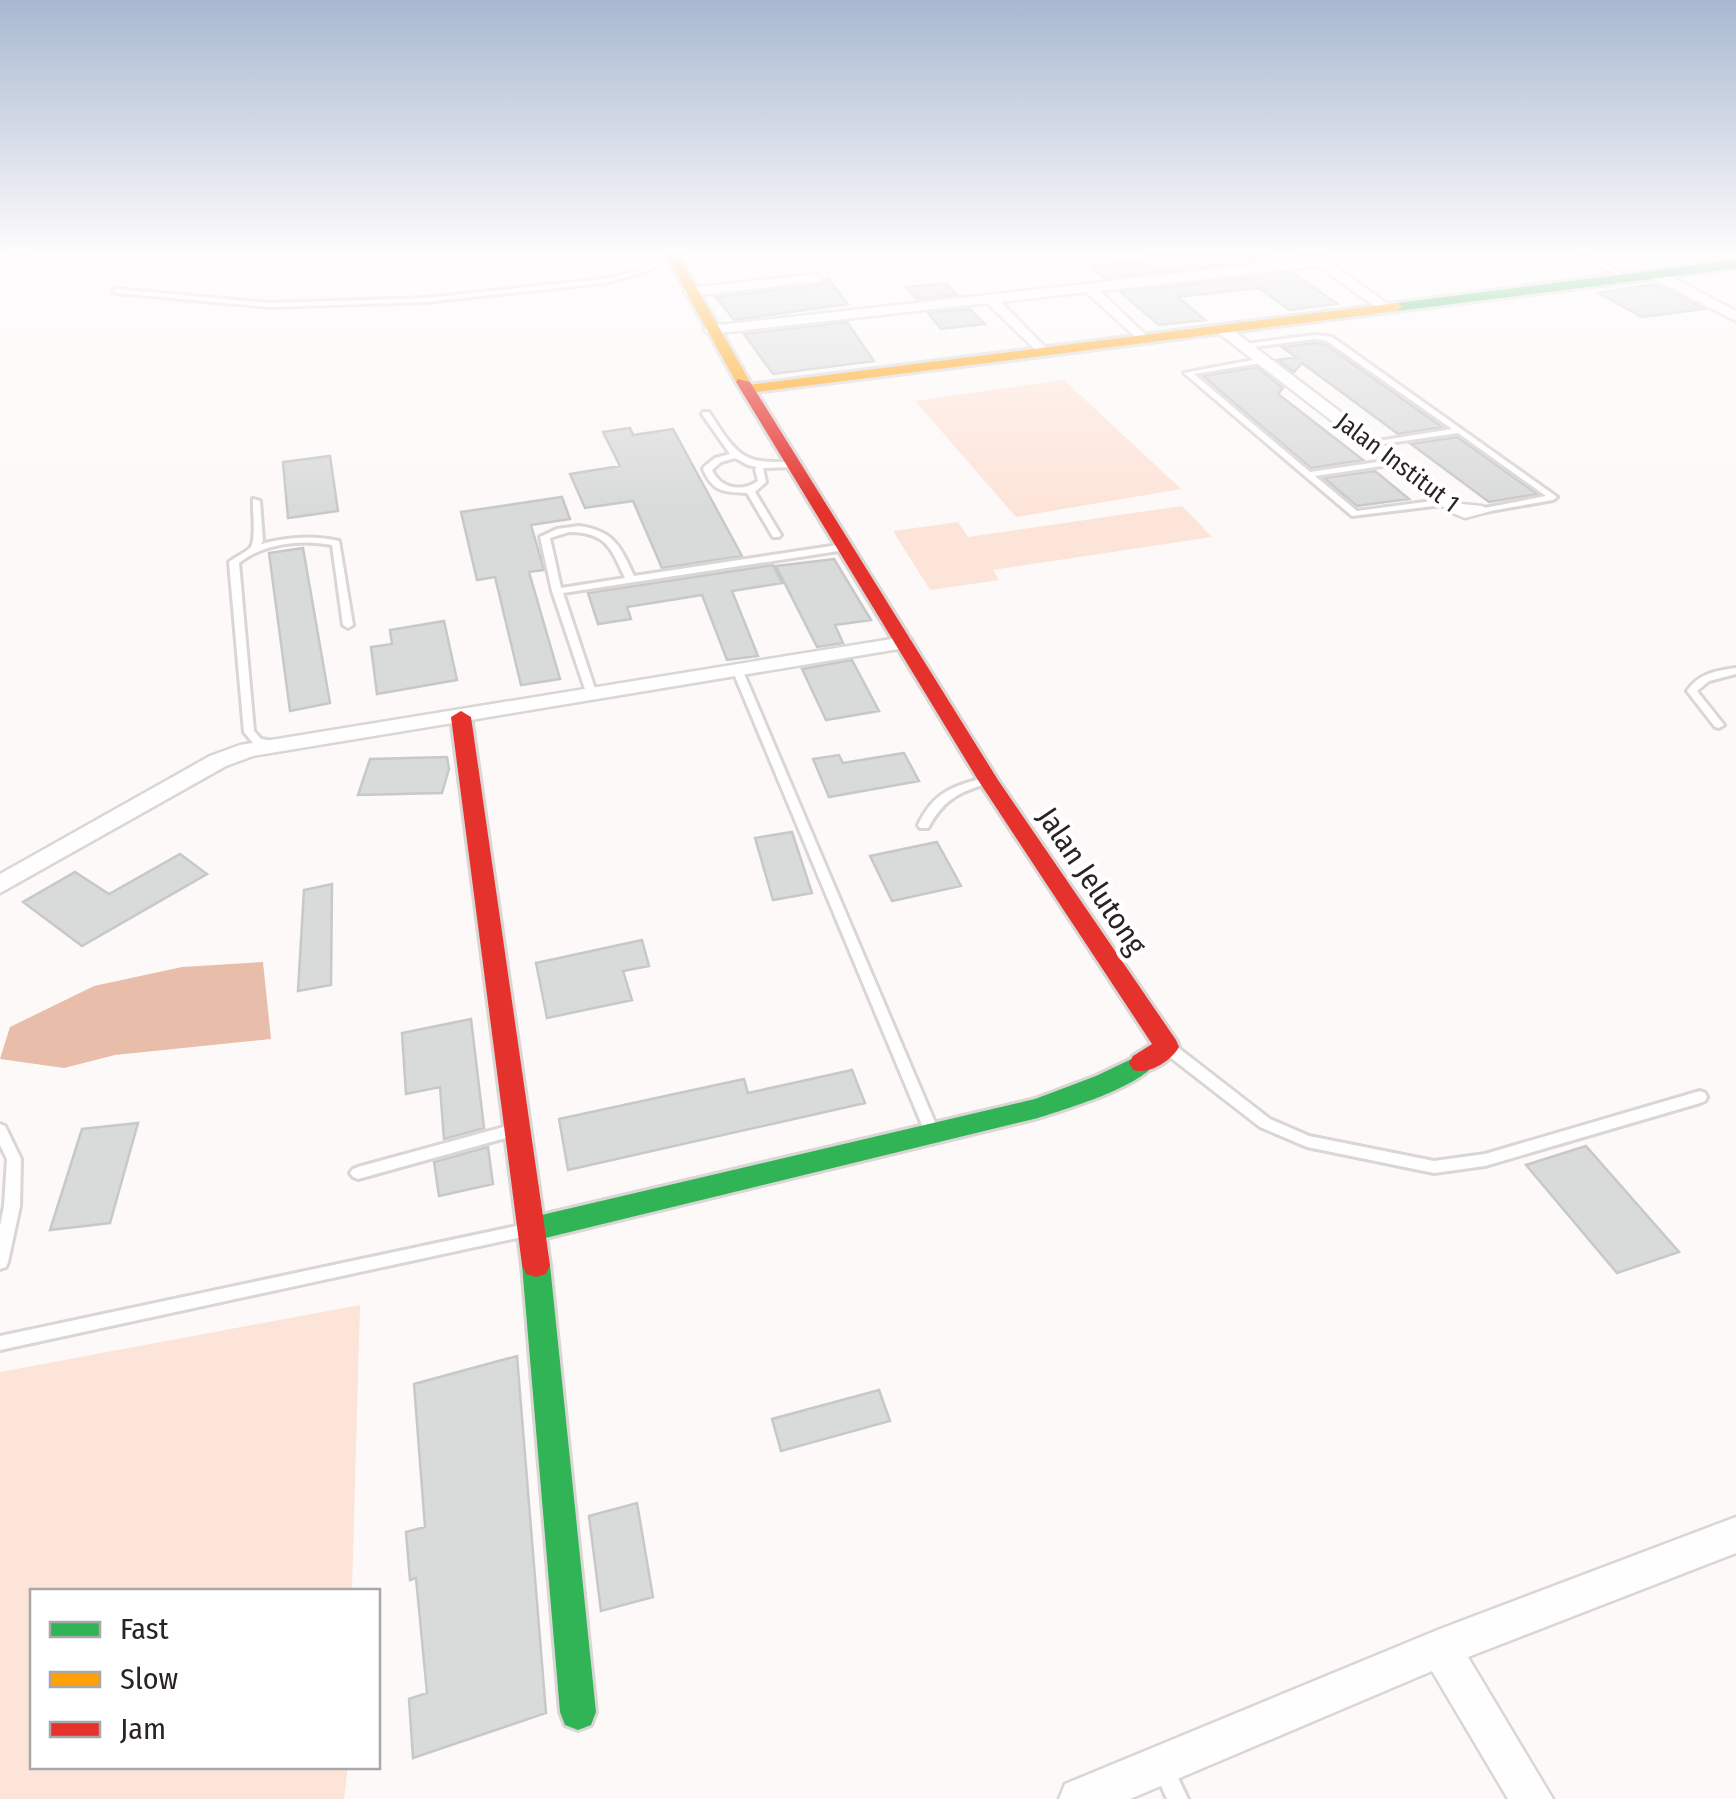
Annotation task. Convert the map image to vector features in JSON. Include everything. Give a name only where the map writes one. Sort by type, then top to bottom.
[{"type":"street","name":"Jalan Jelutong","points":[[717,339],[988,780],[1167,1047]]},
{"type":"street","points":[[1025,339],[1040,350]]},
{"type":"street","points":[[748,389],[1125,339]]},
{"type":"street","name":"Jalan Institut 1","points":[[1236,339],[1447,502],[1464,513],[1482,511]]},
{"type":"street","points":[[0,885],[218,761],[277,744],[904,643]]},
{"type":"street","points":[[461,717],[534,1229],[578,1712]]},
{"type":"street","points":[[534,1229],[1038,1108],[1140,1068],[1167,1047]]},
{"type":"street","points":[[1080,1799],[1440,1648],[1736,1535]]},
{"type":"street","points":[[1440,1648],[1532,1799]]},
{"type":"lane","points":[[1246,346],[1316,339]]},
{"type":"lane","points":[[1327,339],[1553,496],[1482,511]]},
{"type":"lane","points":[[1264,360],[1188,373],[1351,511],[1362,515],[1447,502]]},
{"type":"lane","points":[[706,414],[732,456],[759,468],[796,464]]},
{"type":"lane","points":[[1372,444],[1458,430]]},
{"type":"lane","points":[[732,456],[718,460],[706,470],[720,487],[750,491],[762,482],[759,468]]},
{"type":"lane","points":[[1307,474],[1394,461]]},
{"type":"lane","points":[[750,491],[776,535]]},
{"type":"lane","points":[[254,549],[258,541],[256,501]]},
{"type":"lane","points":[[591,692],[556,592],[544,537],[561,528],[572,528],[612,542],[631,580]]},
{"type":"lane","points":[[277,744],[258,742],[249,732],[234,562],[254,549],[310,541],[336,543],[348,625]]},
{"type":"lane","points":[[556,592],[845,548]]},
{"type":"lane","points":[[737,669],[932,1134]]},
{"type":"lane","points":[[1719,725],[1692,692],[1707,677],[1736,671]]},
{"type":"lane","points":[[924,826],[932,806],[945,793],[988,780]]},
{"type":"lane","name":"Jalan Jelutong","points":[[1167,1047],[1265,1123],[1307,1141],[1434,1167],[1485,1160],[1700,1096]]},
{"type":"lane","points":[[358,1173],[520,1128]]},
{"type":"lane","points":[[0,1130],[14,1159],[12,1206],[0,1262]]},
{"type":"lane","points":[[0,1343],[534,1229]]},
{"type":"lane","points":[[1161,1764],[1178,1799]]},
{"type":"shaded area","points":[[1063,380],[1181,489],[1016,517],[915,401]]},
{"type":"shaded area","points":[[1182,506],[1212,537],[993,570],[999,580],[930,590],[893,531],[958,522],[968,537]]},
{"type":"shaded area","points":[[263,962],[271,1039],[115,1055],[64,1068],[0,1059],[10,1027],[94,986],[182,967]]},
{"type":"shaded area","points":[[360,1305],[352,1589],[30,1589],[30,1769],[348,1769],[344,1799],[0,1799],[0,1372]]},
{"type":"building","points":[[748,339],[859,339],[874,361],[773,374]]},
{"type":"building","points":[[1326,345],[1442,427],[1398,434],[1302,363],[1294,372],[1278,360],[1296,357],[1282,347]]},
{"type":"building","points":[[1257,367],[1283,388],[1278,394],[1363,460],[1311,468],[1203,376]]},
{"type":"building","points":[[630,428],[633,435],[673,429],[742,556],[662,568],[633,501],[585,508],[570,474],[620,466],[603,432]]},
{"type":"building","points":[[1457,437],[1537,494],[1489,502],[1411,444]]},
{"type":"building","points":[[330,456],[338,511],[288,518],[283,462]]},
{"type":"building","points":[[1375,471],[1409,499],[1357,506],[1324,478]]},
{"type":"building","points":[[562,497],[570,519],[531,525],[544,570],[529,572],[560,679],[521,685],[495,577],[477,580],[461,512]]},
{"type":"building","points":[[303,548],[330,703],[290,711],[269,553]]},
{"type":"building","points":[[834,559],[871,620],[835,625],[843,643],[817,647],[776,566]]},
{"type":"building","points":[[773,565],[782,583],[732,591],[758,656],[727,660],[702,595],[627,607],[631,619],[598,624],[588,593]]},
{"type":"building","points":[[444,621],[457,680],[377,694],[371,647],[392,644],[390,630]]},
{"type":"building","points":[[852,660],[879,711],[826,720],[802,669]]},
{"type":"building","points":[[904,753],[919,781],[829,797],[813,759],[839,755],[843,763]]},
{"type":"building","points":[[447,757],[449,769],[442,793],[358,795],[370,759]]},
{"type":"building","points":[[792,832],[812,893],[773,900],[755,838]]},
{"type":"building","points":[[937,842],[961,886],[892,901],[870,856]]},
{"type":"building","points":[[180,854],[207,874],[82,946],[23,902],[75,872],[109,894]]},
{"type":"building","points":[[332,884],[331,985],[298,991],[304,890]]},
{"type":"building","points":[[642,940],[649,966],[623,971],[632,1000],[547,1018],[536,963]]},
{"type":"building","points":[[471,1019],[484,1128],[444,1139],[440,1087],[406,1094],[402,1033]]},
{"type":"building","points":[[852,1070],[865,1103],[568,1170],[559,1119],[744,1079],[748,1093]]},
{"type":"building","points":[[138,1123],[110,1223],[50,1230],[82,1129]]},
{"type":"building","points":[[1586,1146],[1679,1252],[1617,1273],[1526,1165]]},
{"type":"building","points":[[488,1147],[493,1184],[439,1196],[434,1162]]},
{"type":"building","points":[[517,1356],[546,1713],[413,1758],[409,1699],[427,1693],[416,1578],[410,1580],[406,1532],[425,1527],[414,1384]]},
{"type":"building","points":[[879,1390],[890,1421],[781,1451],[772,1419]]},
{"type":"building","points":[[637,1503],[653,1597],[601,1611],[589,1516]]},
{"type":"traffic: fast","points":[[533,1229],[1038,1108],[1105,1083],[1142,1063]]},
{"type":"traffic: fast","points":[[536,1265],[578,1712]]},
{"type":"traffic: slow","points":[[719,339],[743,382]]},
{"type":"traffic: slow","points":[[748,389],[1144,339]]},
{"type":"traffic: jam","points":[[743,382],[988,780],[1167,1047],[1142,1063]]},
{"type":"traffic: jam","points":[[461,717],[536,1265]]}]
